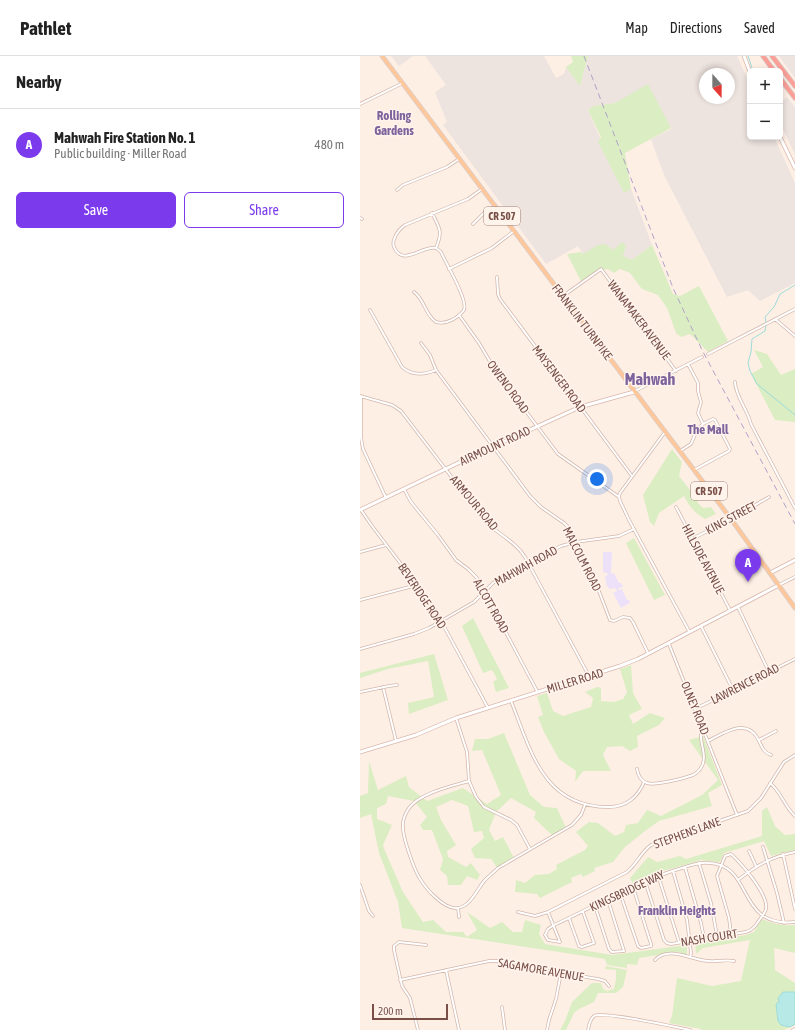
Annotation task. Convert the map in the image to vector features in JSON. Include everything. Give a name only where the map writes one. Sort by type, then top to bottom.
[{"type":"highway","points":[[763,56],[772,68]]},
{"type":"highway","points":[[772,56],[795,86]]},
{"type":"highway","points":[[783,82],[795,98]]},
{"type":"main road","name":"FRANKLIN TURNPIKE","points":[[382,56],[665,432],[795,608]]},
{"type":"street","points":[[744,56],[748,68]]},
{"type":"street","points":[[360,104],[403,83]]},
{"type":"street","points":[[781,140],[795,168]]},
{"type":"street","points":[[397,190],[400,186],[447,167],[459,159]]},
{"type":"street","points":[[414,292],[421,298],[430,317],[436,322],[444,323],[459,315],[464,310],[465,302],[440,250],[431,247],[406,256],[398,253],[394,246],[395,236],[402,227],[468,198],[482,189]]},
{"type":"street","points":[[473,224],[485,212],[495,206]]},
{"type":"street","points":[[432,213],[440,232],[440,237],[436,248]]},
{"type":"street","points":[[449,269],[492,248],[514,231]]},
{"type":"street","name":"WANAMAKER AVENUE","points":[[563,296],[601,269],[676,371]]},
{"type":"street","name":"MAYSENGER ROAD","points":[[497,277],[498,294],[500,299],[632,476]]},
{"type":"street","points":[[708,354],[795,308]]},
{"type":"street","points":[[370,310],[402,367],[416,374],[436,370]]},
{"type":"street","name":"OWENO ROAD","points":[[459,315],[479,343],[491,365],[562,458],[619,497]]},
{"type":"street","points":[[775,318],[795,336]]},
{"type":"street","name":"MALCOLM ROAD","points":[[421,343],[430,355],[436,370],[535,501],[547,512],[567,525],[594,577],[610,620],[614,621],[625,617],[632,620],[648,653]]},
{"type":"street","points":[[634,392],[702,357]]},
{"type":"street","points":[[688,364],[698,383],[701,402],[698,413],[703,424]]},
{"type":"street","points":[[736,382],[736,390],[750,418],[751,424],[795,508]]},
{"type":"street","name":"AIRMOUNT ROAD","points":[[360,510],[580,407],[634,392]]},
{"type":"street","points":[[360,397],[361,438],[363,449],[386,498]]},
{"type":"street","name":"ARMOUR ROAD","points":[[360,397],[392,405],[398,409],[486,522],[519,549],[589,676]]},
{"type":"street","points":[[679,451],[691,444],[697,430],[703,424],[713,419],[715,420],[730,449],[729,451],[693,470]]},
{"type":"street","points":[[665,432],[632,476],[620,493],[619,497],[634,529],[690,631]]},
{"type":"street","name":"ALCOTT ROAD","points":[[404,489],[411,502],[456,560],[473,573],[485,591],[497,618],[538,692]]},
{"type":"street","name":"KING STREET","points":[[692,539],[769,497]]},
{"type":"street","name":"HILLSIDE AVENUE","points":[[676,508],[730,610]]},
{"type":"street","name":"BEVERIDGE ROAD","points":[[360,510],[417,585],[441,621],[465,668],[488,708]]},
{"type":"street","name":"MAHWAH ROAD","points":[[360,649],[414,634],[441,621],[474,602],[494,583],[561,546],[576,542],[619,536],[634,529]]},
{"type":"street","points":[[360,552],[386,545]]},
{"type":"street","points":[[770,573],[795,560]]},
{"type":"street","points":[[779,585],[795,577]]},
{"type":"street","points":[[360,600],[417,585]]},
{"type":"street","name":"MILLER ROAD","points":[[360,752],[423,733],[456,718],[620,666],[779,585]]},
{"type":"street","points":[[737,606],[769,672]]},
{"type":"street","points":[[701,625],[733,690]]},
{"type":"street","name":"OLNEY ROAD","points":[[668,642],[737,815]]},
{"type":"street","name":"LAWRENCE ROAD","points":[[695,709],[795,659]]},
{"type":"street","points":[[360,692],[397,685]]},
{"type":"street","points":[[383,687],[396,741]]},
{"type":"street","points":[[511,701],[535,760],[543,775],[572,799],[592,806],[612,807],[624,804],[631,800],[637,794],[644,782]]},
{"type":"street","points":[[456,718],[467,752],[469,781],[476,797],[481,804],[488,809],[514,822],[520,828],[530,849]]},
{"type":"street","points":[[637,769],[644,782],[652,784],[690,776],[699,770],[704,757],[700,735],[702,727]]},
{"type":"street","points":[[708,741],[732,729],[739,728],[750,730],[755,734],[764,751],[771,755]]},
{"type":"street","points":[[759,740],[776,731]]},
{"type":"street","name":"STEPHENS LANE","points":[[518,912],[535,916],[548,912],[627,872],[636,864],[643,852],[652,845],[748,811],[756,803],[784,762],[795,755]]},
{"type":"street","points":[[469,781],[436,792],[416,801],[407,811],[403,823],[404,836],[419,878],[447,907],[458,908],[469,902],[484,882],[494,872],[572,825],[581,816],[585,804]]},
{"type":"street","points":[[770,783],[776,788],[787,808],[795,816]]},
{"type":"street","points":[[763,847],[778,892],[784,923]]},
{"type":"street","points":[[749,851],[756,866]]},
{"type":"street","points":[[738,880],[747,872],[767,860],[783,854],[795,852]]},
{"type":"street","points":[[731,934],[729,918],[717,876],[725,856],[731,854],[747,872],[765,898],[766,907],[762,916],[770,920],[784,923],[795,922]]},
{"type":"street","points":[[783,854],[795,909]]},
{"type":"street","name":"KINGSBRIDGE WAY","points":[[554,925],[658,875],[699,863],[709,862],[731,871],[754,908],[762,916]]},
{"type":"street","points":[[699,863],[711,903],[718,936]]},
{"type":"street","points":[[686,867],[704,938]]},
{"type":"street","points":[[672,871],[687,920],[690,940],[690,957]]},
{"type":"street","points":[[658,875],[679,942]]},
{"type":"street","name":"NASH COURT","points":[[645,881],[665,942],[668,944],[750,931],[762,916]]},
{"type":"street","points":[[360,885],[368,911],[373,916]]},
{"type":"street","points":[[620,893],[638,946],[641,948],[650,946],[651,944],[633,887]]},
{"type":"street","points":[[595,906],[609,949],[612,952],[624,950],[608,900]]},
{"type":"street","points":[[458,908],[459,917]]},
{"type":"street","points":[[548,912],[554,925],[560,942],[548,940],[545,935],[548,929],[554,925]]},
{"type":"street","points":[[569,918],[579,946],[582,947],[594,943],[583,912]]},
{"type":"street","points":[[418,1030],[410,998],[404,990],[400,980],[394,946],[399,942],[426,945]]},
{"type":"street","points":[[655,960],[658,957],[679,954],[709,961],[734,961]]},
{"type":"street","name":"SAGAMORE AVENUE","points":[[400,980],[489,961],[498,961],[598,979],[605,981],[608,986]]},
{"type":"street","points":[[446,970],[460,1030]]},
{"type":"street","points":[[547,1030],[556,999],[561,973]]},
{"type":"street","points":[[502,1007],[505,1030]]},
{"type":"street","points":[[588,1030],[591,1019],[598,1014],[688,1030]]},
{"type":"shaded area","points":[[391,56],[413,56],[399,66]]},
{"type":"shaded area","points":[[425,56],[544,56],[556,78],[564,74],[566,67],[580,86],[588,56],[737,56],[747,78],[747,140],[775,140],[795,183],[795,283],[760,301],[748,290],[727,297],[664,175],[651,139],[671,129],[648,85],[615,103],[594,106],[588,110],[624,193],[631,189],[652,245],[632,260],[623,256],[626,246],[613,250],[583,254],[578,246],[546,264],[443,125],[447,122],[435,92],[446,85]]},
{"type":"shaded area","points":[[779,56],[795,56],[795,78]]},
{"type":"shaded area","points":[[787,97],[795,107],[795,155],[783,129],[783,100]]},
{"type":"shaded area","points":[[603,552],[612,552],[611,572],[612,574],[614,573],[619,583],[623,586],[618,589],[622,589],[630,603],[621,608],[613,593],[617,591],[615,588],[610,589],[607,586],[605,576],[608,575],[607,573],[603,572]]},
{"type":"green space","points":[[571,56],[588,56],[580,86],[566,67],[573,62]]},
{"type":"green space","points":[[648,84],[671,128],[625,153],[631,189],[624,193],[598,142],[601,137],[588,110],[594,106],[615,103]]},
{"type":"green space","points":[[622,242],[626,246],[623,256],[632,260],[652,245],[673,294],[680,296],[699,286],[728,341],[708,352],[690,334],[681,337],[676,333],[667,308],[658,295],[642,289],[630,273],[620,269],[614,273],[608,269],[599,271],[582,283],[567,254],[581,252],[583,254],[598,245],[605,244],[613,250]]},
{"type":"green space","points":[[754,350],[767,354],[781,375],[795,369],[795,422],[775,420],[751,374],[763,367]]},
{"type":"green space","points":[[672,449],[682,462],[679,476],[690,490],[701,488],[704,493],[697,502],[703,508],[711,507],[716,514],[705,519],[688,504],[684,496],[659,513],[654,526],[650,522],[643,495]]},
{"type":"green space","points":[[634,538],[665,595],[654,600],[626,543]]},
{"type":"green space","points":[[473,618],[509,688],[496,692],[493,682],[497,679],[492,670],[483,673],[462,626]]},
{"type":"green space","points":[[434,654],[448,700],[409,714],[408,703],[434,697],[428,661],[388,669],[360,678],[360,673]]},
{"type":"green space","points":[[631,665],[633,693],[642,709],[629,715],[633,724],[650,713],[665,718],[659,725],[637,736],[638,747],[630,751],[622,746],[607,747],[603,755],[611,771],[583,771],[575,782],[576,771],[559,759],[544,732],[538,717],[543,715],[537,696],[547,693],[553,711],[563,716],[591,707],[593,698],[585,692],[597,687],[601,688],[601,701],[614,702],[623,699],[627,692],[620,669]]},
{"type":"green space","points":[[504,733],[530,795],[544,807],[557,808],[566,828],[553,836],[534,818],[536,812],[511,798],[496,812],[489,830],[495,841],[503,837],[514,858],[498,869],[491,859],[475,858],[471,849],[484,838],[482,831],[474,832],[468,806],[452,800],[436,807],[441,820],[456,845],[447,851],[448,857],[466,867],[471,863],[480,875],[477,880],[467,876],[461,885],[448,885],[447,876],[440,870],[443,859],[432,830],[423,830],[420,825],[427,817],[414,801],[388,796],[386,804],[377,808],[377,819],[392,825],[383,845],[403,892],[423,922],[433,920],[446,932],[463,932],[467,937],[477,930],[467,912],[490,928],[502,922],[513,932],[522,932],[525,920],[541,925],[539,934],[545,944],[612,955],[687,945],[687,955],[678,952],[639,958],[637,965],[627,964],[627,968],[607,965],[605,959],[402,928],[398,902],[379,853],[371,814],[360,818],[360,796],[368,793],[369,761],[378,790],[406,776],[409,787],[427,801],[463,788],[487,804],[501,795],[482,750],[472,751],[475,739],[488,739]]},
{"type":"green space","points":[[703,736],[722,785],[708,793],[712,806],[659,821],[625,847],[613,862],[594,868],[595,871],[583,877],[581,874],[571,878],[572,882],[540,898],[537,894],[515,892],[516,880],[525,883],[535,875],[549,874],[557,869],[556,865],[585,850],[588,846],[576,832],[589,822],[598,823],[615,836],[624,832],[626,825],[638,823],[647,810],[661,816],[702,795],[718,780],[689,740]]},
{"type":"green space","points":[[767,807],[775,826],[785,835],[795,834],[795,850],[771,856],[764,841],[724,853],[720,862],[699,860],[656,873],[633,884],[630,878],[648,857],[657,862],[680,856],[686,859],[762,836],[762,811]]},
{"type":"green space","points":[[762,919],[778,924],[795,925],[795,953],[774,948],[775,970],[795,983],[795,1025],[784,1030],[701,1030],[669,1023],[672,1016],[677,978],[712,986],[741,981],[750,940],[703,948],[696,954],[695,943],[746,935],[754,932]]},
{"type":"green space","points":[[606,966],[627,970],[623,987],[616,993],[598,993],[594,1002],[574,1013],[566,1030],[560,1030],[572,1002],[592,983],[601,983],[603,989],[607,991],[614,989],[616,970],[605,969]]},
{"type":"water","points":[[783,992],[795,992],[795,1024],[790,1027],[781,1025],[778,1021],[776,1004],[779,1002],[778,998]]},
{"type":"waterway","points":[[748,56],[752,68]]},
{"type":"waterway","points":[[766,322],[765,317],[774,307],[780,294],[795,285]]},
{"type":"waterway","points":[[766,325],[765,331],[752,339],[748,363],[750,371],[757,384],[795,415]]},
{"type":"railway","points":[[584,56],[673,288],[702,350],[795,524]]},
{"type":"place","name":"Mahwah Fire Station No. 1","points":[[748,582]]},
{"type":"district","name":"Rolling Gardens","points":[[394,122]]},
{"type":"district","name":"Mahwah","points":[[650,379]]},
{"type":"district","name":"The Mall","points":[[708,429]]},
{"type":"district","name":"Franklin Heights","points":[[677,910]]}]
